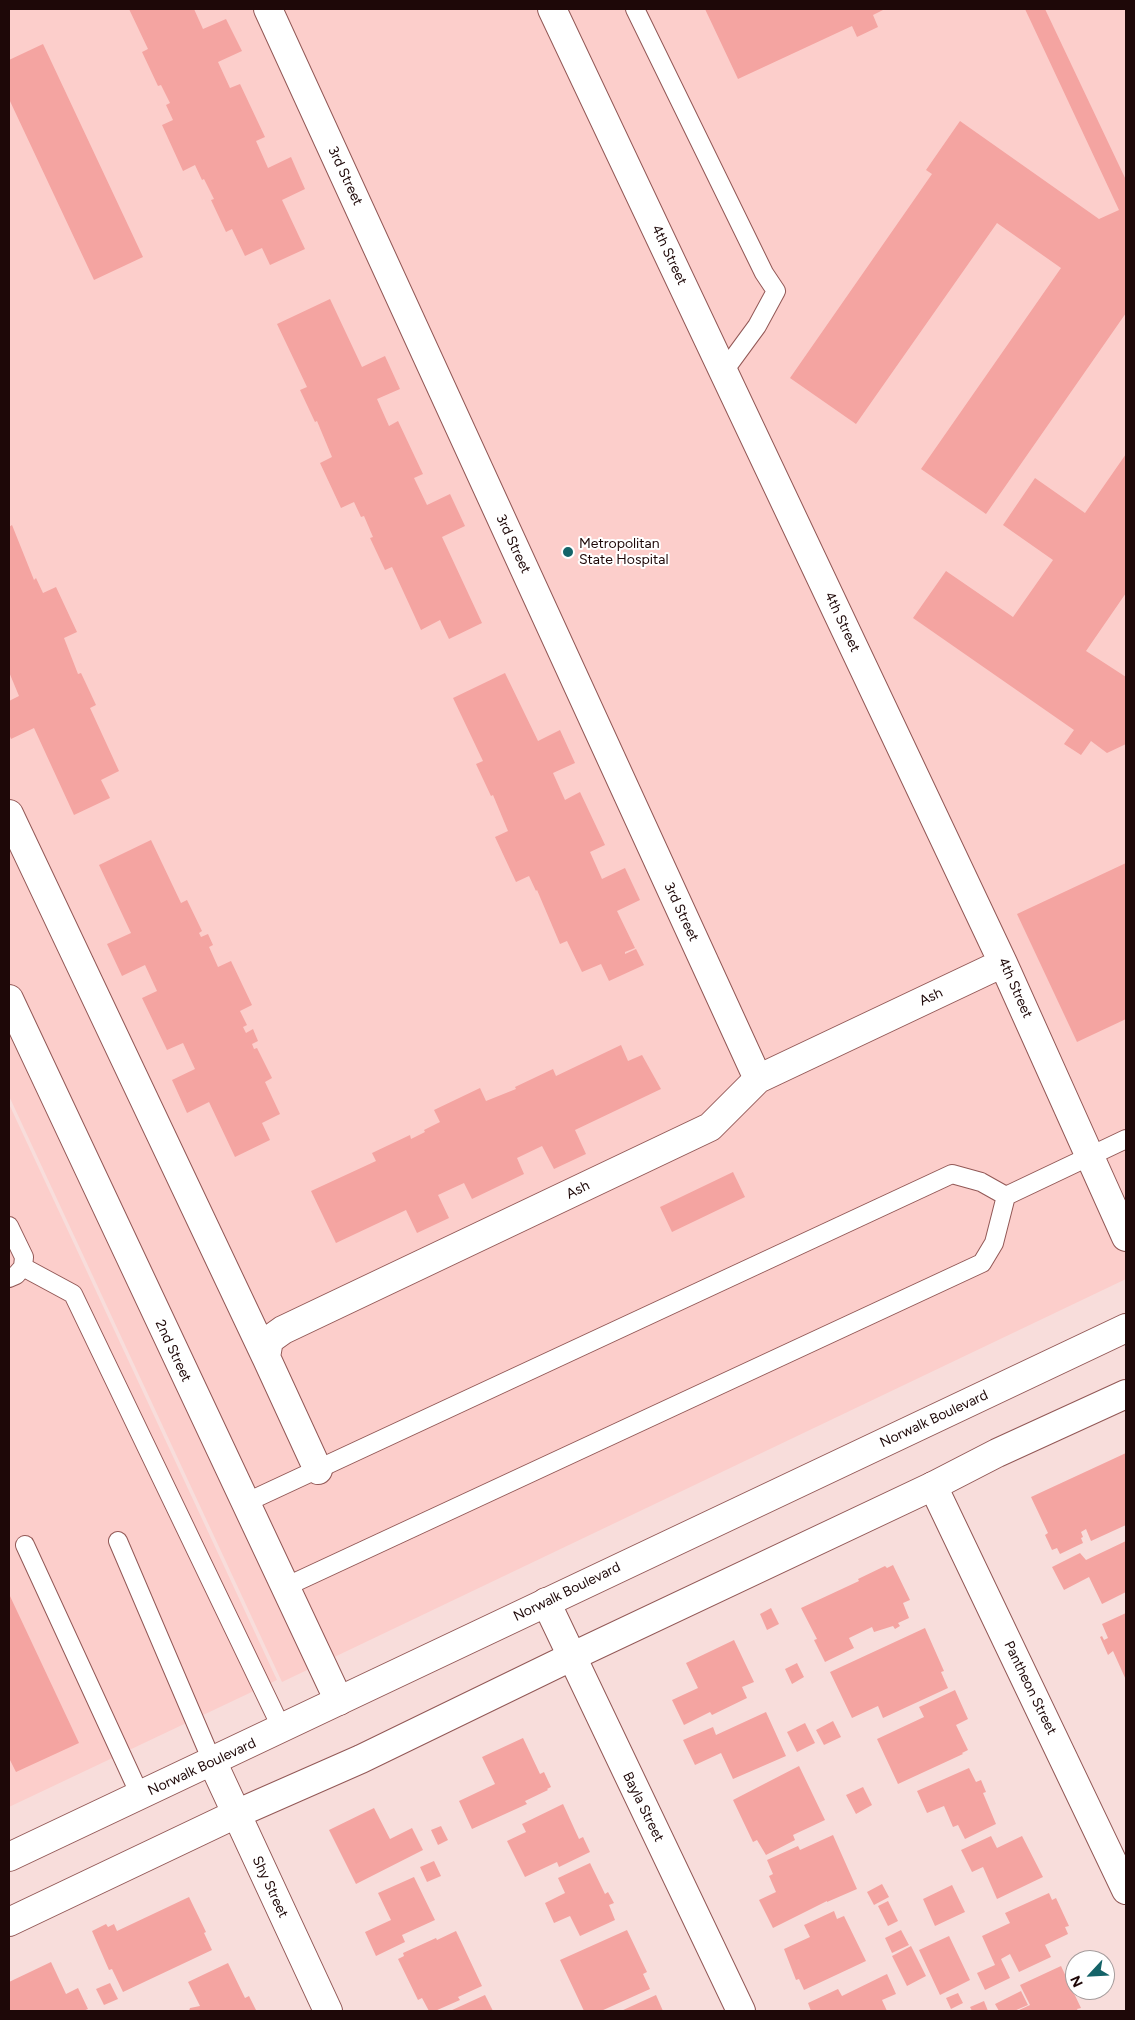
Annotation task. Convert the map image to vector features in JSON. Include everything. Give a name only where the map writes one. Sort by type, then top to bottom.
[{"type":"street","name":"3rd Street","points":[[268,9],[758,1079]]},
{"type":"street","name":"4th Street","points":[[552,9],[1003,963],[1125,1229]]},
{"type":"street","points":[[9,814],[318,1470]]},
{"type":"street","name":"Ash","points":[[266,1357],[269,1340],[283,1330],[710,1127],[758,1079],[1003,963]]},
{"type":"street","name":"2nd Street","points":[[9,999],[339,1701]]},
{"type":"street","name":"Norwalk Boulevard","points":[[11,1851],[140,1795],[282,1729],[1126,1328]]},
{"type":"street","points":[[9,1922],[933,1486],[996,1453],[1126,1394]]},
{"type":"street","name":"Pantheon Street","points":[[933,1486],[1126,1890]]},
{"type":"street","name":"Bayla Street","points":[[546,1602],[741,2011]]},
{"type":"street","name":"Shy Street","points":[[212,1761],[328,2011]]},
{"type":"lane","points":[[635,9],[764,272],[776,291],[757,326],[724,371]]},
{"type":"lane","points":[[1006,1196],[1126,1139]]},
{"type":"lane","points":[[245,1503],[952,1174],[981,1182],[1006,1196]]},
{"type":"lane","points":[[285,1587],[982,1262],[994,1243],[1006,1196]]},
{"type":"lane","points":[[9,1226],[24,1257],[23,1267],[16,1275],[9,1278]]},
{"type":"lane","points":[[23,1267],[73,1294],[282,1729]]},
{"type":"lane","points":[[118,1541],[212,1761]]},
{"type":"lane","points":[[25,1545],[140,1795]]},
{"type":"shaded area","name":"Metropolitan State Hospital","points":[[9,9],[1126,9],[1126,1279],[282,1682],[9,1096]]},
{"type":"shaded area","points":[[9,1104],[277,1680],[9,1807]]},
{"type":"building","points":[[129,9],[194,9],[203,29],[226,19],[242,51],[218,62],[230,88],[240,84],[265,137],[256,141],[268,168],[291,157],[305,189],[282,200],[305,249],[270,265],[262,248],[245,256],[232,229],[226,232],[211,200],[214,199],[204,179],[202,180],[195,165],[183,171],[162,125],[173,120],[166,105],[170,103],[161,85],[158,86],[142,52],[148,49]]},
{"type":"building","points":[[705,9],[885,9],[873,15],[878,27],[857,37],[852,26],[738,79]]},
{"type":"building","points":[[1025,9],[1045,9],[1126,180],[1126,313],[986,514],[921,469],[1061,268],[997,223],[856,424],[790,378],[932,174],[926,170],[960,121],[1099,219],[1119,210]]},
{"type":"building","points":[[43,44],[143,257],[94,280],[9,99],[9,60]]},
{"type":"building","points":[[330,299],[362,367],[385,356],[400,389],[377,399],[389,426],[398,421],[423,474],[414,478],[427,505],[450,494],[465,526],[442,537],[482,623],[449,639],[440,620],[421,630],[392,567],[385,570],[370,538],[373,537],[364,516],[361,517],[354,502],[341,508],[320,463],[332,457],[317,421],[315,422],[300,390],[307,387],[277,324]]},
{"type":"building","points":[[1126,454],[1126,593],[1086,651],[1126,677],[1126,744],[1107,753],[1091,741],[1081,755],[1064,744],[1074,730],[913,618],[946,571],[1013,617],[1053,560],[1003,525],[1035,478],[1085,513]]},
{"type":"building","points":[[12,525],[34,580],[36,578],[43,593],[56,587],[77,632],[64,638],[78,674],[81,673],[96,705],[90,708],[119,771],[101,780],[110,798],[74,815],[34,728],[11,739],[9,734],[9,701],[19,696],[9,672],[9,527]]},
{"type":"building","points":[[505,673],[538,741],[560,730],[575,763],[553,773],[565,800],[580,792],[605,845],[590,852],[602,879],[625,868],[640,900],[617,911],[635,948],[625,952],[625,954],[636,949],[644,965],[609,981],[601,964],[582,972],[567,941],[560,944],[529,876],[516,882],[495,837],[508,831],[493,795],[491,796],[476,764],[483,761],[453,698]]},
{"type":"building","points":[[151,840],[181,903],[187,900],[202,931],[199,933],[201,937],[208,934],[213,945],[209,947],[218,967],[231,961],[252,1005],[240,1011],[247,1025],[243,1027],[246,1033],[253,1029],[258,1041],[252,1044],[254,1049],[257,1048],[272,1078],[265,1082],[280,1114],[262,1123],[270,1140],[235,1157],[209,1102],[187,1113],[172,1080],[195,1069],[183,1043],[167,1050],[142,998],[157,991],[145,965],[122,976],[107,944],[131,933],[99,865]]},
{"type":"building","points":[[1126,863],[1126,1019],[1077,1042],[1017,914]]},
{"type":"building","points":[[621,1045],[628,1061],[642,1055],[661,1089],[575,1130],[586,1154],[554,1169],[542,1146],[517,1158],[524,1174],[472,1199],[464,1183],[438,1195],[449,1218],[417,1233],[406,1210],[336,1243],[311,1191],[376,1161],[372,1153],[410,1135],[411,1139],[425,1132],[424,1130],[440,1122],[434,1110],[480,1088],[486,1101],[516,1089],[515,1087],[553,1069],[556,1076]]},
{"type":"building","points":[[733,1172],[745,1197],[672,1232],[660,1207]]},
{"type":"building","points":[[1126,1453],[1126,1525],[1091,1541],[1086,1529],[1081,1532],[1083,1543],[1060,1554],[1057,1548],[1052,1550],[1045,1535],[1048,1533],[1031,1497]]},
{"type":"building","points":[[1126,1541],[1126,1592],[1102,1604],[1089,1577],[1064,1590],[1052,1567],[1080,1553],[1086,1560]]},
{"type":"building","points":[[893,1565],[910,1600],[903,1603],[909,1618],[898,1623],[900,1626],[895,1629],[893,1626],[874,1632],[872,1627],[849,1638],[854,1648],[825,1662],[814,1640],[817,1639],[801,1608],[859,1581],[858,1579],[885,1566],[887,1568]]},
{"type":"building","points":[[9,1594],[79,1743],[16,1772],[9,1758]]},
{"type":"building","points":[[771,1608],[779,1624],[767,1630],[760,1614]]},
{"type":"building","points":[[1126,1613],[1126,1680],[1113,1651],[1108,1655],[1100,1637],[1102,1636],[1104,1640],[1108,1638],[1102,1624]]},
{"type":"building","points":[[925,1628],[944,1671],[941,1672],[948,1688],[883,1718],[878,1706],[852,1718],[830,1672]]},
{"type":"building","points":[[734,1640],[754,1682],[742,1687],[747,1698],[712,1715],[710,1712],[684,1725],[672,1700],[698,1688],[686,1663]]},
{"type":"building","points":[[797,1663],[804,1677],[792,1684],[785,1669]]},
{"type":"building","points":[[955,1690],[968,1719],[956,1725],[968,1750],[898,1784],[877,1739],[924,1717],[919,1707]]},
{"type":"building","points":[[766,1712],[786,1756],[733,1779],[721,1753],[695,1765],[683,1740],[713,1727],[716,1735]]},
{"type":"building","points":[[833,1721],[841,1737],[824,1745],[816,1730]]},
{"type":"building","points":[[805,1723],[815,1743],[797,1752],[787,1732]]},
{"type":"building","points":[[523,1738],[540,1774],[544,1772],[551,1787],[525,1801],[527,1804],[472,1829],[459,1801],[495,1784],[482,1757]]},
{"type":"building","points":[[799,1766],[825,1820],[793,1835],[795,1840],[766,1855],[757,1840],[753,1842],[733,1800]]},
{"type":"building","points":[[969,1768],[976,1782],[981,1780],[986,1792],[983,1793],[996,1824],[965,1839],[958,1825],[953,1827],[944,1806],[927,1813],[917,1791]]},
{"type":"building","points":[[863,1787],[872,1805],[856,1814],[846,1795]]},
{"type":"building","points":[[563,1804],[579,1839],[583,1837],[590,1852],[559,1867],[557,1862],[525,1877],[507,1841],[526,1832],[522,1824]]},
{"type":"building","points":[[374,1808],[390,1839],[412,1828],[423,1850],[356,1884],[329,1830]]},
{"type":"building","points":[[441,1826],[448,1840],[438,1845],[431,1830]]},
{"type":"building","points":[[833,1835],[857,1889],[827,1901],[773,1928],[759,1900],[776,1892],[769,1876],[773,1874],[767,1860],[798,1846],[800,1850]]},
{"type":"building","points":[[991,1836],[997,1848],[1022,1836],[1043,1877],[997,1899],[983,1867],[972,1872],[961,1850]]},
{"type":"building","points":[[434,1861],[441,1876],[427,1882],[420,1867]]},
{"type":"building","points":[[590,1863],[605,1894],[608,1892],[614,1903],[609,1905],[615,1920],[580,1936],[570,1916],[554,1923],[545,1903],[565,1893],[558,1878]]},
{"type":"building","points":[[414,1877],[435,1920],[402,1935],[405,1942],[376,1956],[365,1932],[391,1920],[378,1893]]},
{"type":"building","points":[[882,1884],[889,1897],[874,1905],[867,1892]]},
{"type":"building","points":[[952,1885],[965,1912],[935,1926],[923,1899]]},
{"type":"building","points":[[1049,1893],[1052,1900],[1056,1898],[1069,1926],[1065,1927],[1068,1934],[1045,1945],[1051,1957],[1019,1972],[1010,1954],[1001,1959],[1010,1978],[985,1990],[977,1973],[995,1965],[982,1936],[1010,1923],[1005,1913]]},
{"type":"building","points":[[189,1897],[206,1932],[204,1933],[212,1950],[123,1992],[112,1969],[109,1970],[92,1931],[106,1924],[108,1927],[114,1924],[117,1931]]},
{"type":"building","points":[[888,1901],[898,1921],[888,1926],[878,1906]]},
{"type":"building","points":[[834,1911],[837,1919],[844,1916],[866,1961],[804,1990],[799,1979],[796,1980],[784,1949],[810,1937],[804,1925]]},
{"type":"building","points":[[627,1930],[647,1972],[643,1974],[650,1989],[601,2011],[584,2011],[560,1960]]},
{"type":"building","points":[[901,1930],[909,1945],[892,1953],[885,1938]]},
{"type":"building","points":[[456,1931],[482,1986],[458,1997],[460,2000],[435,2011],[429,2011],[422,1998],[418,2000],[398,1959],[404,1956],[403,1953]]},
{"type":"building","points":[[949,1936],[970,1980],[940,1995],[919,1950]]},
{"type":"building","points":[[911,1946],[926,1976],[907,1986],[892,1956]]},
{"type":"building","points":[[51,1962],[66,1994],[78,1988],[88,2009],[83,2011],[9,2011],[9,1982]]},
{"type":"building","points":[[228,1963],[245,1998],[249,1996],[256,2010],[189,2011],[190,2008],[200,2006],[188,1982]]},
{"type":"building","points":[[1061,1966],[1065,1974],[1065,2000],[1077,2000],[1081,2008],[1077,2009],[1078,2011],[1017,2011],[1030,2005],[1020,1985]]},
{"type":"building","points":[[887,1974],[896,1994],[882,2000],[887,2011],[811,2011],[808,2003],[838,1989],[842,1996]]},
{"type":"building","points":[[110,1983],[118,1999],[104,2005],[96,1989]]},
{"type":"building","points":[[1021,1991],[1028,2005],[1014,2011],[999,2011],[995,2004]]},
{"type":"building","points":[[958,1993],[963,2003],[951,2009],[946,1998]]},
{"type":"building","points":[[485,1995],[493,2011],[450,2011]]},
{"type":"building","points":[[656,1995],[663,2011],[621,2011]]},
{"type":"building","points":[[984,2001],[988,2011],[972,2011],[970,2007]]},
{"type":"place","name":"Metropolitan State Hospital","points":[[568,552]]}]
